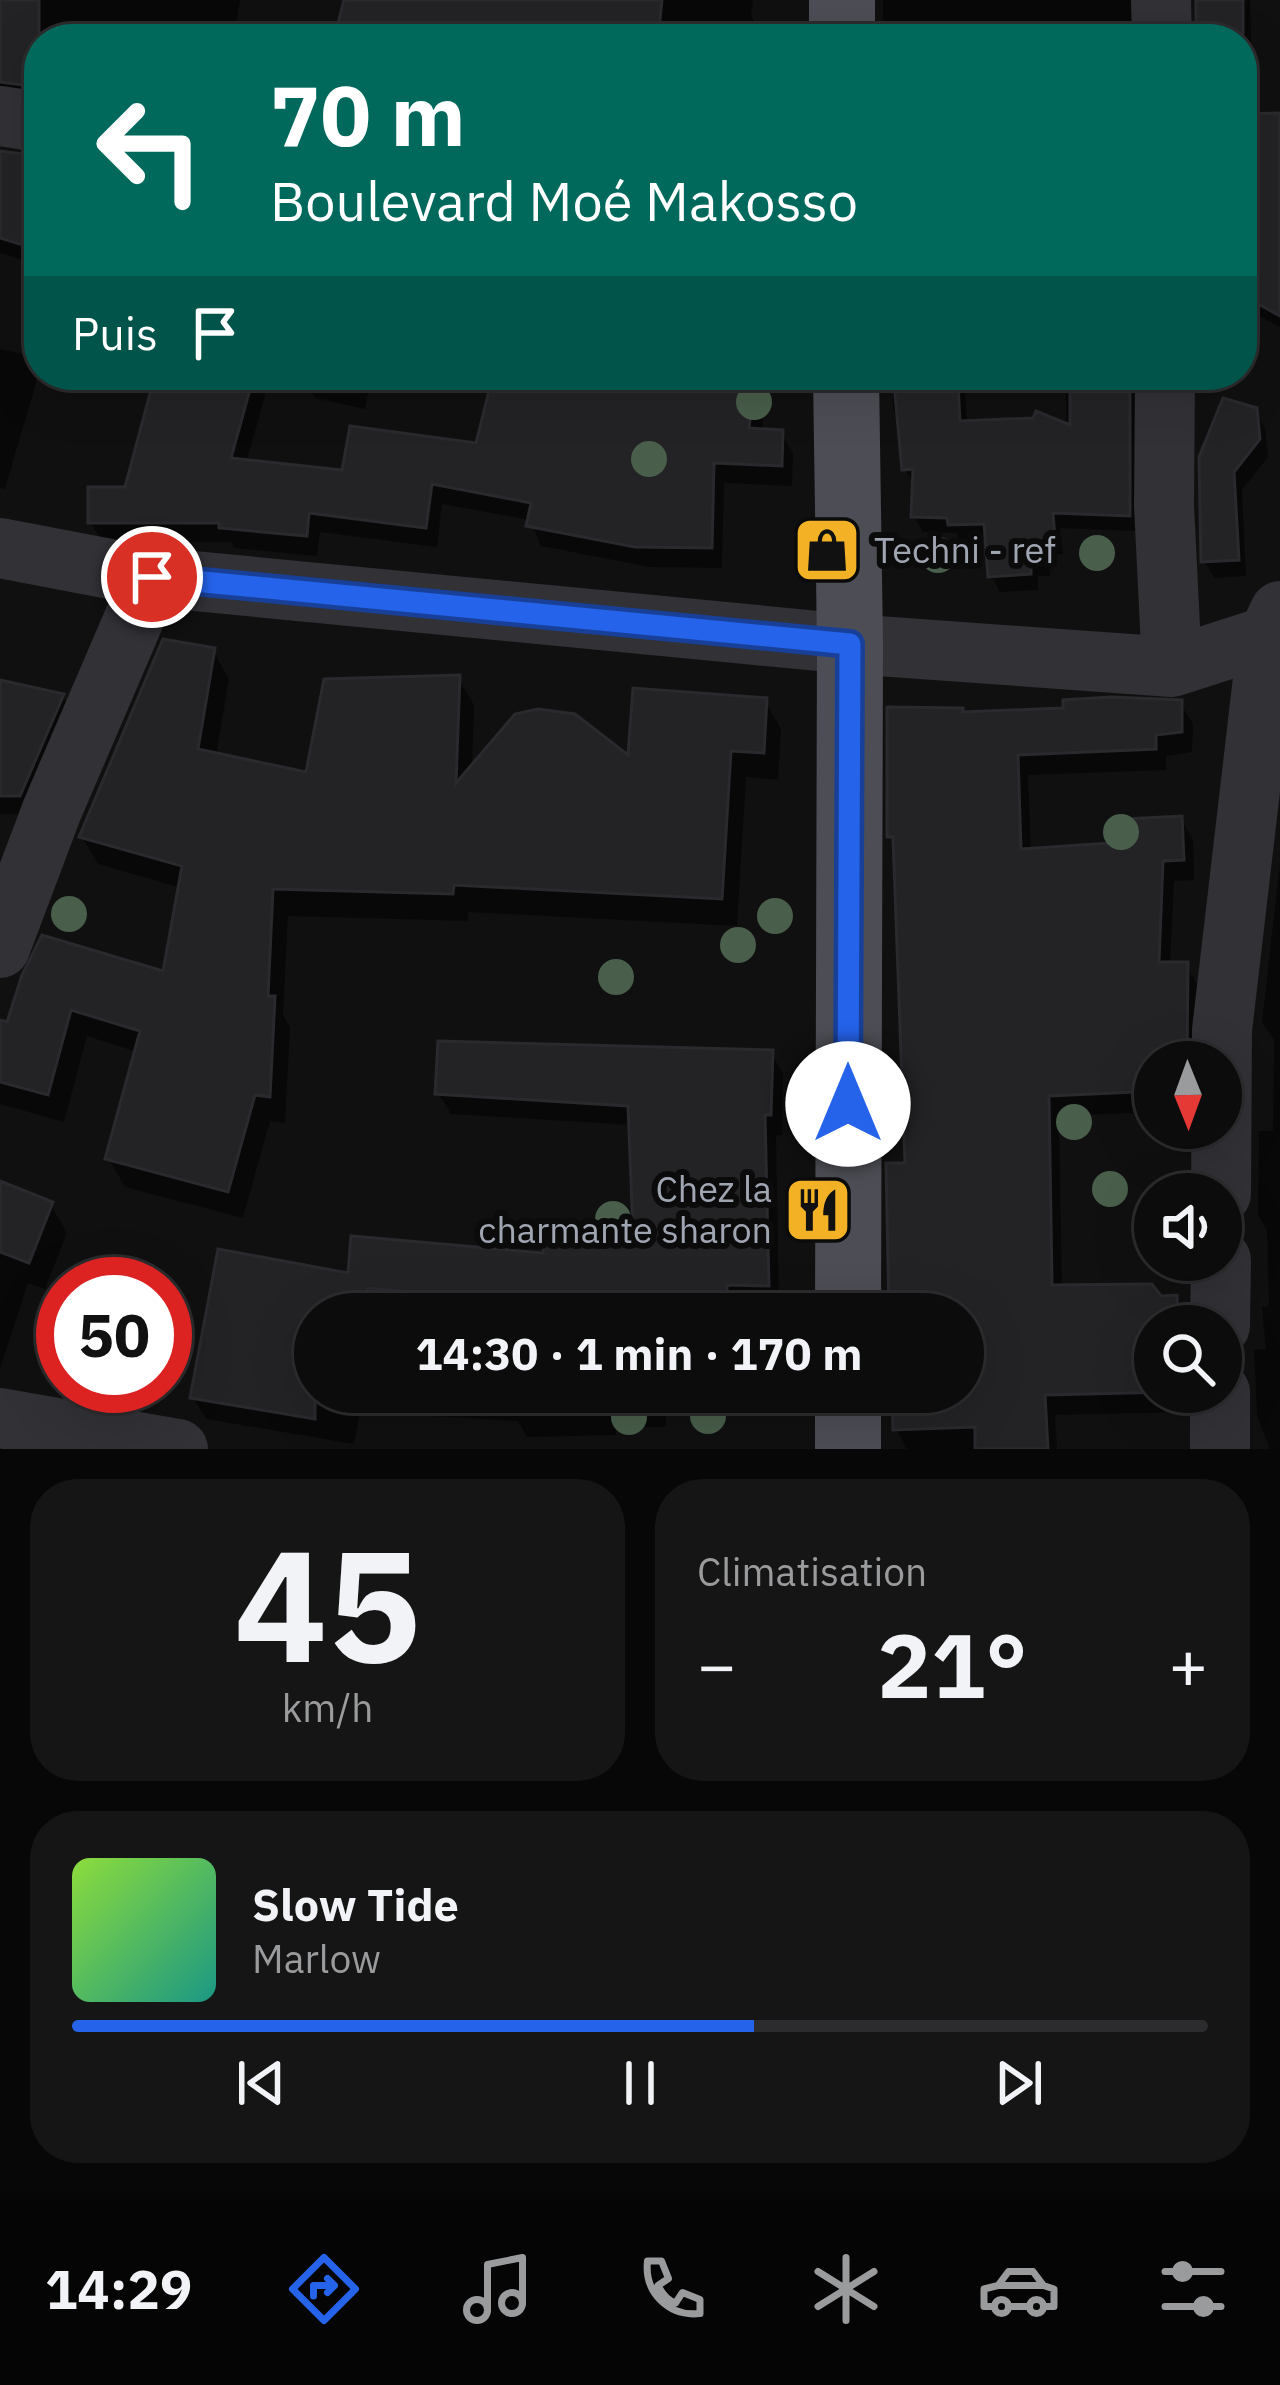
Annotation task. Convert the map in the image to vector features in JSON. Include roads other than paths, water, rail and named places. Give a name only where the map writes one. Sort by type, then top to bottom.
[{"type":"main road","points":[[846,390],[848,1293]]},
{"type":"main road","points":[[848,1413],[848,1449]]},
{"type":"street","points":[[1165,390],[1164,506],[1172,667]]},
{"type":"street","points":[[0,548],[152,577],[850,644],[1172,667],[1276,628],[1222,1030],[1221,1173]]},
{"type":"street","points":[[0,948],[26,808],[152,577]]},
{"type":"street","points":[[1220,1413],[1220,1449]]},
{"type":"street","points":[[0,1418],[178,1449]]},
{"type":"place","name":"Techni - ref","points":[[827,550]]},
{"type":"place","name":"Chez la charmante sharon","points":[[818,1210]]}]
